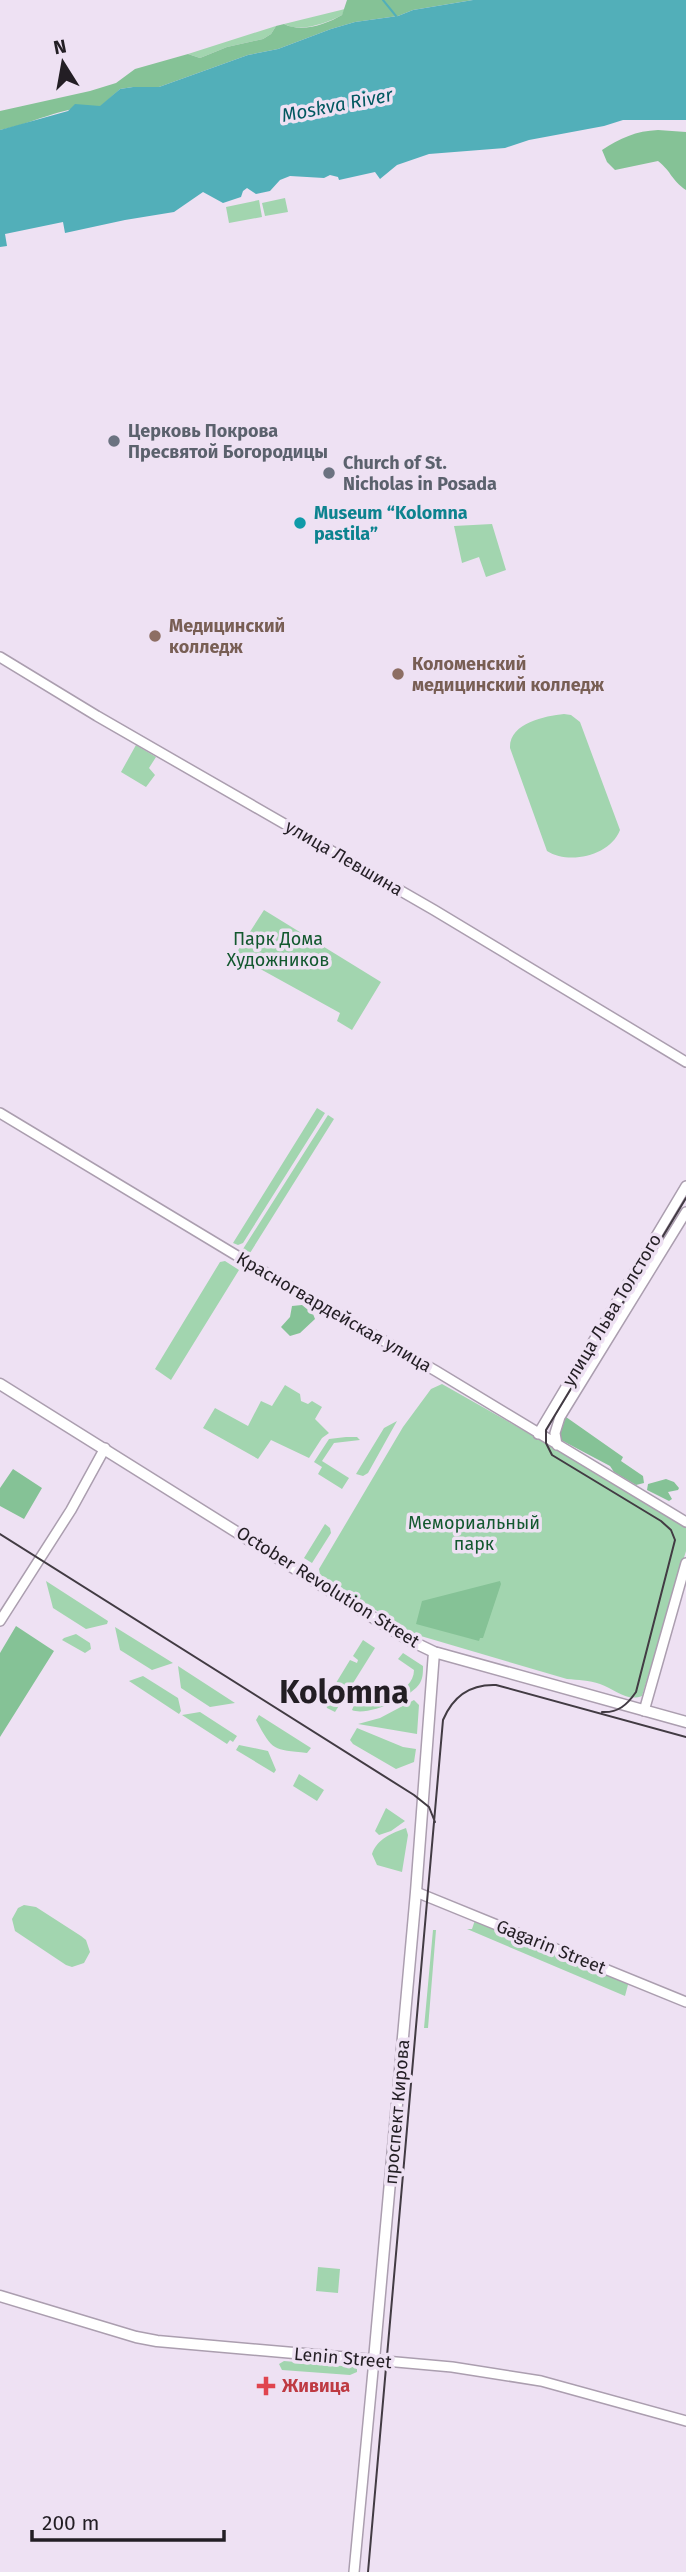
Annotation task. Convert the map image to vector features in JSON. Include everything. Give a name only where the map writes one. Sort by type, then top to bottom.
[{"type":"main road","name":"October Revolution Street","points":[[0,1384],[394,1631],[434,1652],[686,1722]]},
{"type":"main road","name":"проспект Кирова","points":[[374,2360],[416,1892],[434,1652]]},
{"type":"main road","name":"Lenin Street","points":[[0,2296],[136,2337],[158,2341],[374,2360]]},
{"type":"street","name":"улица Левшина","points":[[0,657],[97,716],[422,903],[686,1062]]},
{"type":"street","name":"Красногвардейская улица","points":[[0,1114],[686,1522]]},
{"type":"street","name":"улица Льва Толстого","points":[[538,1434],[686,1186]]},
{"type":"street","name":"улица Льва Толстого","points":[[557,1445],[555,1433],[560,1417],[686,1212]]},
{"type":"street","points":[[0,1621],[71,1510],[105,1448]]},
{"type":"street","points":[[644,1711],[686,1563]]},
{"type":"street","name":"Gagarin Street","points":[[416,1892],[686,2002]]},
{"type":"street","name":"Lenin Street","points":[[374,2360],[464,2369],[541,2381],[686,2421]]},
{"type":"street","name":"проспект Кирова","points":[[354,2572],[374,2360]]},
{"type":"green space","points":[[347,0],[473,0],[355,22],[278,49],[248,55],[159,87],[120,89],[100,107],[74,109],[0,130],[0,111],[90,91],[116,83],[135,69],[188,54],[200,58],[227,47],[263,39],[271,34],[276,26],[284,24],[298,28],[322,24],[342,15]]},
{"type":"green space","points":[[345,9],[342,15],[313,26],[298,28],[284,24]]},
{"type":"green space","points":[[276,26],[271,34],[263,39],[227,47],[200,58],[188,54]]},
{"type":"green space","points":[[658,130],[686,132],[686,190],[658,161],[615,170],[607,162],[602,150],[635,134]]},
{"type":"green space","points":[[285,198],[288,212],[265,216],[262,203]]},
{"type":"green space","points":[[259,200],[262,217],[229,223],[226,207]]},
{"type":"green space","points":[[492,524],[506,570],[486,577],[479,557],[462,563],[454,526]]},
{"type":"green space","points":[[571,715],[580,722],[620,830],[607,846],[588,856],[566,857],[547,851],[510,748],[515,732],[522,727],[538,719]]},
{"type":"green space","points":[[136,745],[156,757],[149,768],[155,775],[146,787],[121,772]]},
{"type":"green space","name":"Парк Дома Художников","points":[[264,910],[381,982],[352,1030],[337,1021],[340,1013],[235,955]]},
{"type":"green space","points":[[317,1108],[325,1113],[243,1243],[233,1243]]},
{"type":"green space","points":[[328,1115],[334,1119],[250,1253],[243,1249]]},
{"type":"green space","points":[[225,1261],[239,1270],[171,1380],[155,1369],[220,1262]]},
{"type":"green space","points":[[302,1305],[315,1319],[300,1333],[290,1336],[281,1327],[290,1317],[292,1306]]},
{"type":"green space","name":"Мемориальный парк","points":[[442,1384],[686,1528],[686,1551],[642,1696],[626,1696],[596,1683],[567,1679],[414,1634],[320,1575],[319,1569],[403,1427],[431,1389]]},
{"type":"green space","points":[[285,1385],[300,1394],[301,1401],[308,1404],[312,1401],[322,1407],[315,1419],[329,1433],[322,1438],[309,1458],[271,1440],[258,1459],[203,1428],[215,1408],[248,1426],[261,1401],[272,1406]]},
{"type":"green space","points":[[566,1417],[623,1457],[621,1461],[643,1476],[644,1483],[636,1485],[614,1472],[610,1466],[561,1440],[560,1428]]},
{"type":"green space","points":[[397,1421],[368,1473],[363,1476],[356,1474],[384,1428]]},
{"type":"green space","points":[[357,1437],[360,1440],[334,1443],[322,1461],[349,1478],[342,1489],[318,1474],[322,1467],[314,1462],[329,1439]]},
{"type":"green space","points":[[13,1469],[42,1488],[24,1519],[0,1506],[0,1488]]},
{"type":"green space","points":[[666,1479],[679,1488],[668,1492],[672,1499],[669,1501],[647,1490],[648,1484]]},
{"type":"green space","points":[[325,1524],[331,1533],[312,1563],[304,1558]]},
{"type":"green space","points":[[46,1581],[108,1621],[107,1624],[86,1629],[53,1608]]},
{"type":"green space","points":[[500,1581],[483,1638],[479,1641],[416,1624],[422,1601]]},
{"type":"green space","points":[[16,1626],[54,1651],[0,1737],[0,1653]]},
{"type":"green space","points":[[115,1627],[173,1663],[152,1670],[120,1650]]},
{"type":"green space","points":[[76,1634],[90,1643],[91,1649],[85,1653],[62,1640]]},
{"type":"green space","points":[[363,1640],[375,1648],[335,1712],[327,1708],[325,1701],[350,1660],[357,1663],[358,1660],[353,1656]]},
{"type":"green space","points":[[403,1653],[423,1666],[420,1683],[399,1700],[368,1711],[352,1710],[354,1705],[391,1695],[407,1685],[414,1670],[398,1659]]},
{"type":"green space","points":[[178,1666],[235,1703],[210,1707],[181,1688]]},
{"type":"green space","points":[[143,1676],[178,1698],[181,1711],[179,1714],[129,1681]]},
{"type":"green space","points":[[414,1700],[419,1705],[417,1734],[358,1724],[380,1718]]},
{"type":"green space","points":[[200,1712],[237,1736],[233,1742],[230,1740],[227,1744],[182,1715]]},
{"type":"green space","points":[[259,1715],[311,1748],[307,1753],[275,1747],[266,1738],[256,1720]]},
{"type":"green space","points":[[357,1728],[403,1747],[416,1749],[414,1762],[396,1769],[353,1744],[350,1740]]},
{"type":"green space","points":[[239,1745],[268,1751],[276,1770],[274,1773],[236,1750]]},
{"type":"green space","points":[[299,1774],[324,1790],[317,1801],[293,1786]]},
{"type":"green space","points":[[386,1808],[405,1821],[391,1831],[379,1835],[375,1831]]},
{"type":"green space","points":[[406,1828],[408,1835],[402,1872],[377,1865],[372,1854],[377,1844],[390,1834]]},
{"type":"green space","points":[[24,1905],[36,1907],[86,1940],[90,1952],[84,1963],[72,1967],[66,1965],[15,1931],[12,1919],[18,1908]]},
{"type":"green space","points":[[475,1920],[629,1981],[625,1996],[467,1929],[472,1929]]},
{"type":"green space","points":[[433,1930],[436,1930],[428,2028],[424,2028]]},
{"type":"green space","points":[[318,2267],[340,2269],[338,2293],[316,2291]]},
{"type":"green space","points":[[284,2361],[354,2367],[357,2372],[350,2375],[282,2370],[279,2364]]},
{"type":"water","name":"Moskva River","points":[[473,0],[686,0],[686,120],[623,120],[529,140],[505,148],[429,154],[397,165],[380,179],[375,172],[339,180],[338,177],[330,175],[324,178],[290,176],[280,180],[270,191],[256,194],[247,188],[241,197],[223,203],[203,192],[174,212],[65,233],[63,222],[5,234],[7,246],[0,247],[0,130],[68,111],[75,104],[100,106],[120,89],[159,87],[248,55],[278,49],[355,22]]},
{"type":"waterway","points":[[383,0],[396,16]]},
{"type":"tram line","points":[[602,1712],[622,1707],[636,1692],[675,1540],[671,1530],[661,1521],[552,1455],[546,1443],[546,1430],[686,1198]]},
{"type":"tram line","points":[[0,1534],[414,1795],[429,1807],[435,1822]]},
{"type":"tram line","points":[[368,2572],[443,1720],[452,1704],[463,1693],[478,1687],[496,1685],[686,1737]]},
{"type":"place","name":"Церковь Покрова Пресвятой Богородицы","points":[[114,441]]},
{"type":"place","name":"Church of St. Nicholas in Posada","points":[[329,473]]},
{"type":"place","name":"Museum “Kolomna pastila”","points":[[300,523]]},
{"type":"place","name":"Медицинский колледж","points":[[155,636]]},
{"type":"place","name":"Коломенский медицинский колледж","points":[[398,674]]},
{"type":"place","name":"Живица","points":[[266,2386]]},
{"type":"district","name":"Kolomna","points":[[344,1692]]}]
